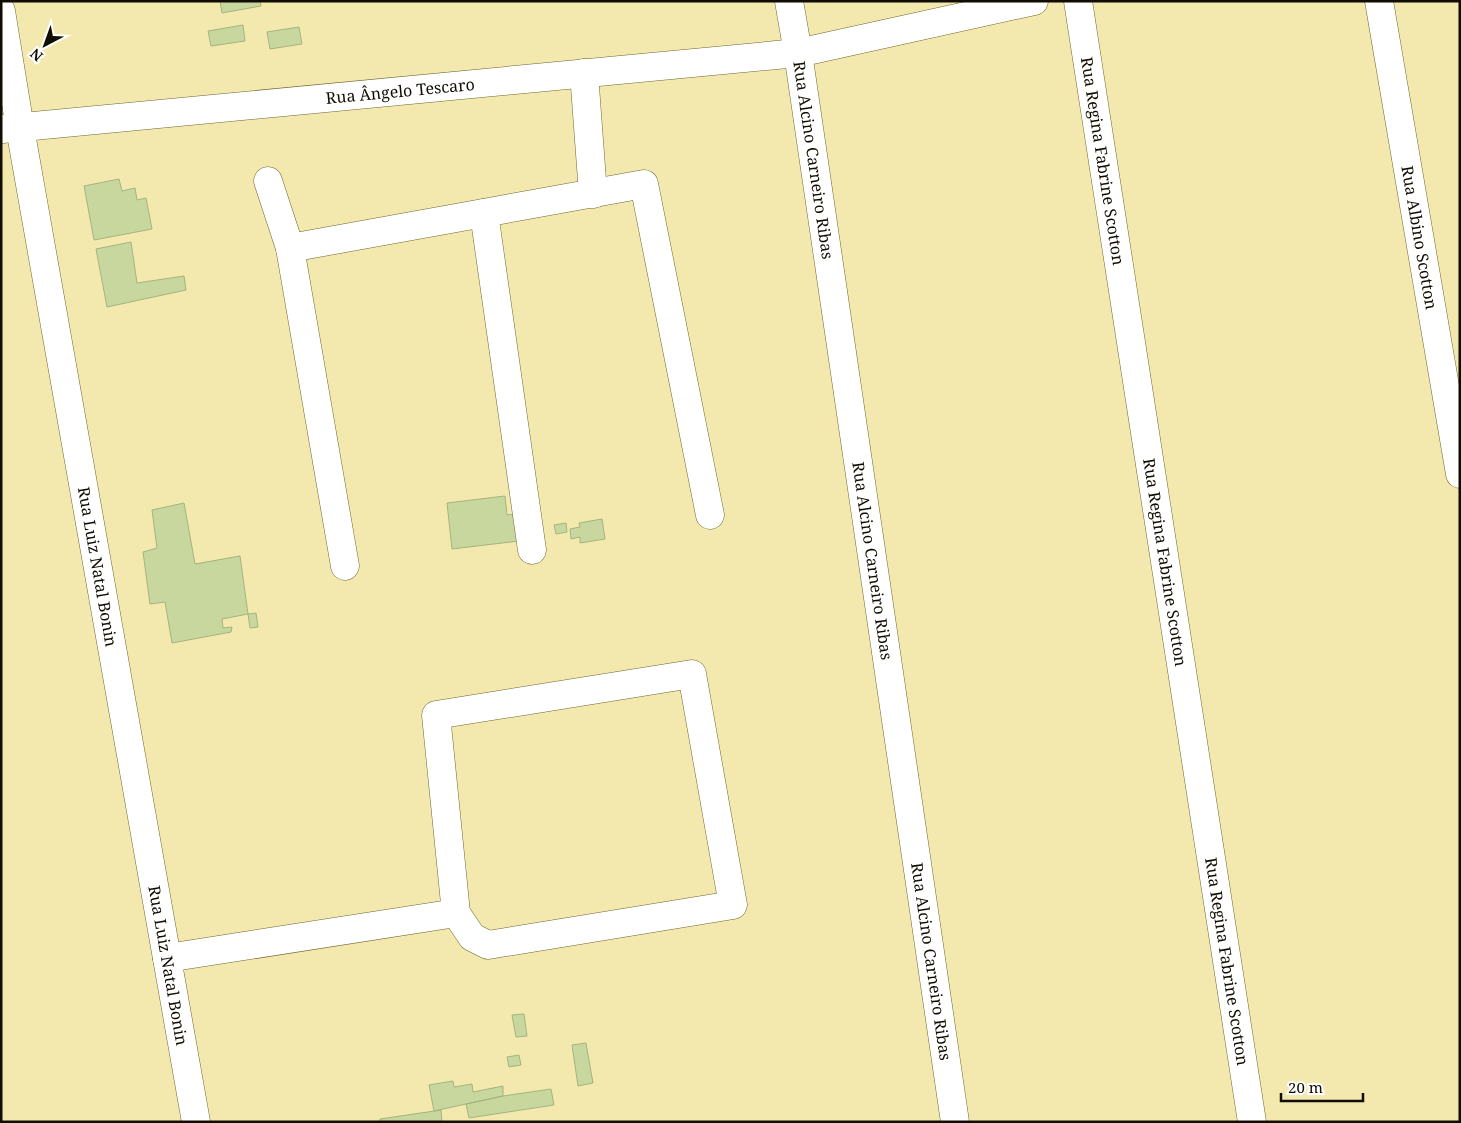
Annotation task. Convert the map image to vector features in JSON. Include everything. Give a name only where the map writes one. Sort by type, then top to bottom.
[{"type":"street","name":"Rua Alcino Carneiro Ribas","points":[[789,1],[955,1122]]},
{"type":"street","name":"Rua Ângelo Tescaro","points":[[11,128],[798,53],[1034,1]]},
{"type":"street","name":"Rua Regina Fabrine Scotton","points":[[1078,1],[1252,1122]]},
{"type":"street","name":"Rua Albino Scotton","points":[[1379,1],[1460,474]]},
{"type":"street","name":"Rua Luiz Natal Bonin","points":[[1,11],[11,128],[196,1122]]},
{"type":"street","points":[[584,73],[593,194]]},
{"type":"street","points":[[268,181],[290,248],[345,566]]},
{"type":"street","points":[[290,248],[644,184],[710,515]]},
{"type":"street","points":[[484,213],[532,550]]},
{"type":"street","points":[[692,674],[733,905],[488,945],[472,937],[456,913],[436,715],[692,674]]},
{"type":"street","points":[[167,958],[456,913]]},
{"type":"building","points":[[220,1],[260,1],[261,6],[222,13]]},
{"type":"building","points":[[243,25],[245,41],[211,46],[208,31]]},
{"type":"building","points":[[299,27],[302,44],[270,49],[267,32]]},
{"type":"building","points":[[119,179],[122,191],[135,188],[137,200],[146,198],[152,229],[94,240],[84,186]]},
{"type":"building","points":[[131,242],[137,283],[184,276],[186,290],[107,307],[96,249]]},
{"type":"building","points":[[505,496],[507,515],[516,514],[519,541],[452,549],[447,503]]},
{"type":"building","points":[[184,503],[195,564],[240,556],[248,614],[222,619],[223,628],[232,627],[231,632],[172,643],[165,602],[150,604],[143,552],[157,548],[152,510]]},
{"type":"building","points":[[602,519],[605,539],[580,543],[580,537],[571,539],[570,529],[580,527],[579,523]]},
{"type":"building","points":[[566,523],[567,532],[556,534],[554,525]]},
{"type":"building","points":[[256,613],[258,627],[250,628],[248,614]]},
{"type":"building","points":[[524,1014],[527,1036],[516,1037],[512,1015]]},
{"type":"building","points":[[586,1043],[593,1083],[578,1086],[572,1045]]},
{"type":"building","points":[[519,1055],[521,1065],[509,1067],[507,1057]]},
{"type":"building","points":[[453,1081],[454,1087],[472,1084],[473,1092],[503,1086],[503,1096],[434,1111],[429,1085]]},
{"type":"building","points":[[551,1089],[554,1105],[469,1118],[466,1104]]},
{"type":"building","points":[[441,1110],[442,1122],[380,1122],[380,1119]]}]
